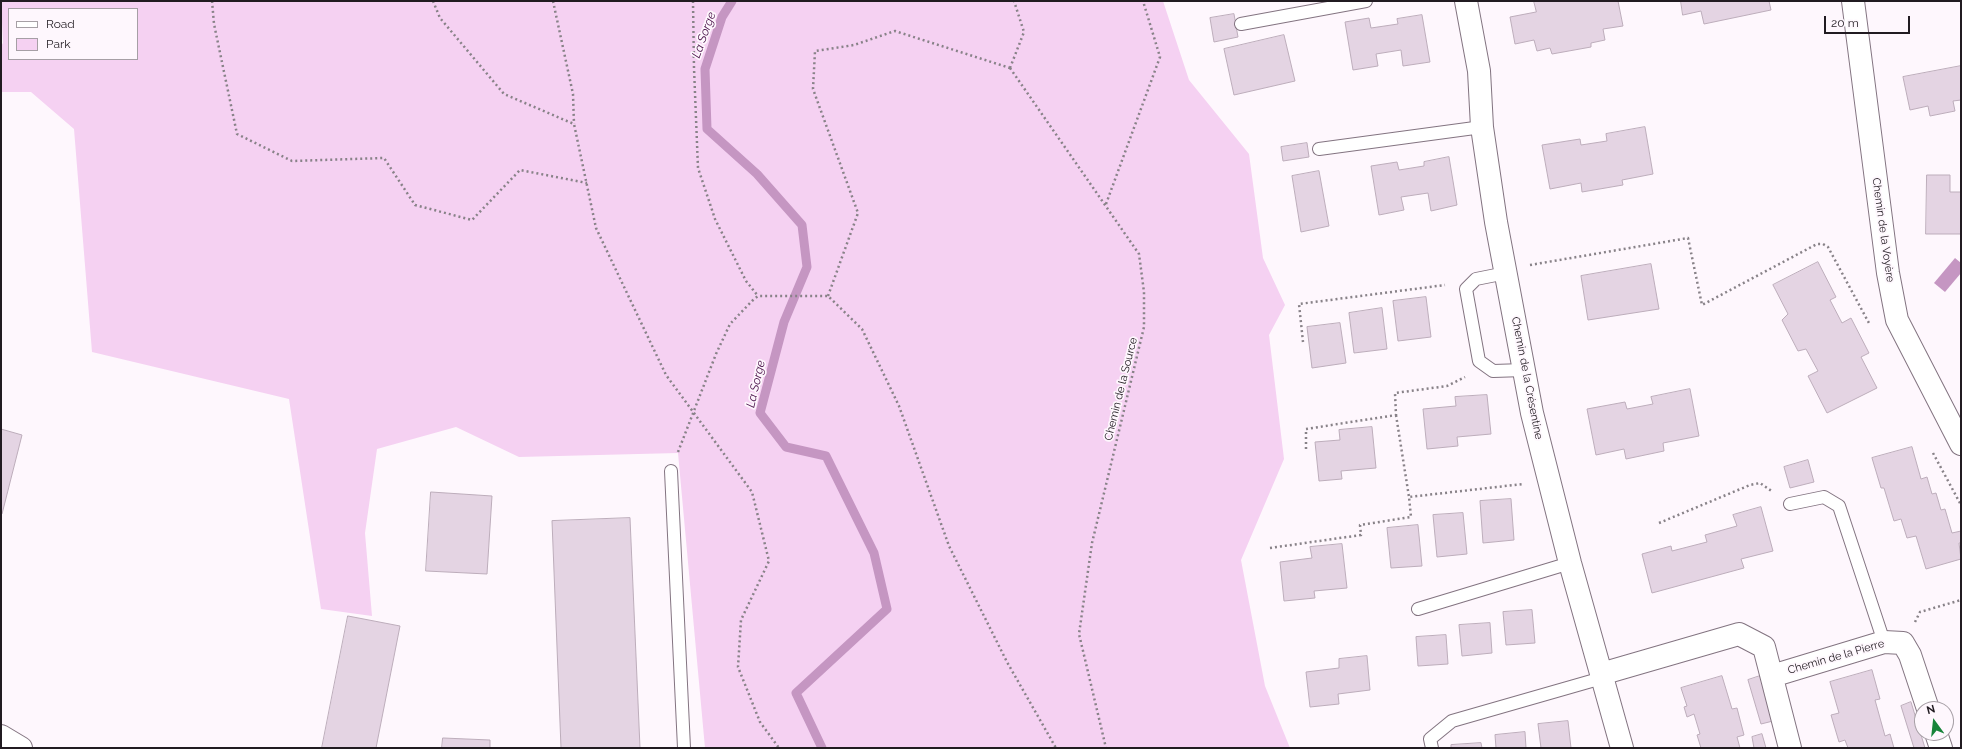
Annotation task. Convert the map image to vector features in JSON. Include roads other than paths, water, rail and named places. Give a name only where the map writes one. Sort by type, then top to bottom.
[{"type":"street","name":"Chemin de la Crésentine","points":[[1466,1],[1479,71],[1482,127],[1532,413],[1570,563],[1622,748]]},
{"type":"street","name":"Chemin de la Voyère","points":[[1853,1],[1888,273],[1897,320],[1961,444]]},
{"type":"street","points":[[1601,676],[1739,634],[1764,647],[1790,748]]},
{"type":"street","name":"Chemin de la Pierre","points":[[1772,676],[1893,643]]},
{"type":"street","points":[[1893,643],[1910,655],[1925,701]]},
{"type":"street","points":[[1,736],[21,748]]},
{"type":"lane","points":[[1241,24],[1366,1]]},
{"type":"lane","points":[[1320,149],[1482,127]]},
{"type":"lane","points":[[1506,271],[1476,279],[1469,284],[1466,289],[1478,360],[1493,371],[1524,370]]},
{"type":"lane","points":[[671,471],[684,748]]},
{"type":"lane","points":[[1790,504],[1824,497],[1839,506],[1893,643]]},
{"type":"lane","points":[[1418,610],[1570,563]]},
{"type":"lane","points":[[1432,748],[1430,739],[1452,721],[1601,676]]},
{"type":"waterway","name":"La Sorge","points":[[732,1],[722,17],[705,69],[707,129],[757,174],[802,225],[807,267],[784,322],[760,413],[786,447],[826,456],[874,553],[887,609],[796,693],[822,748]]}]
